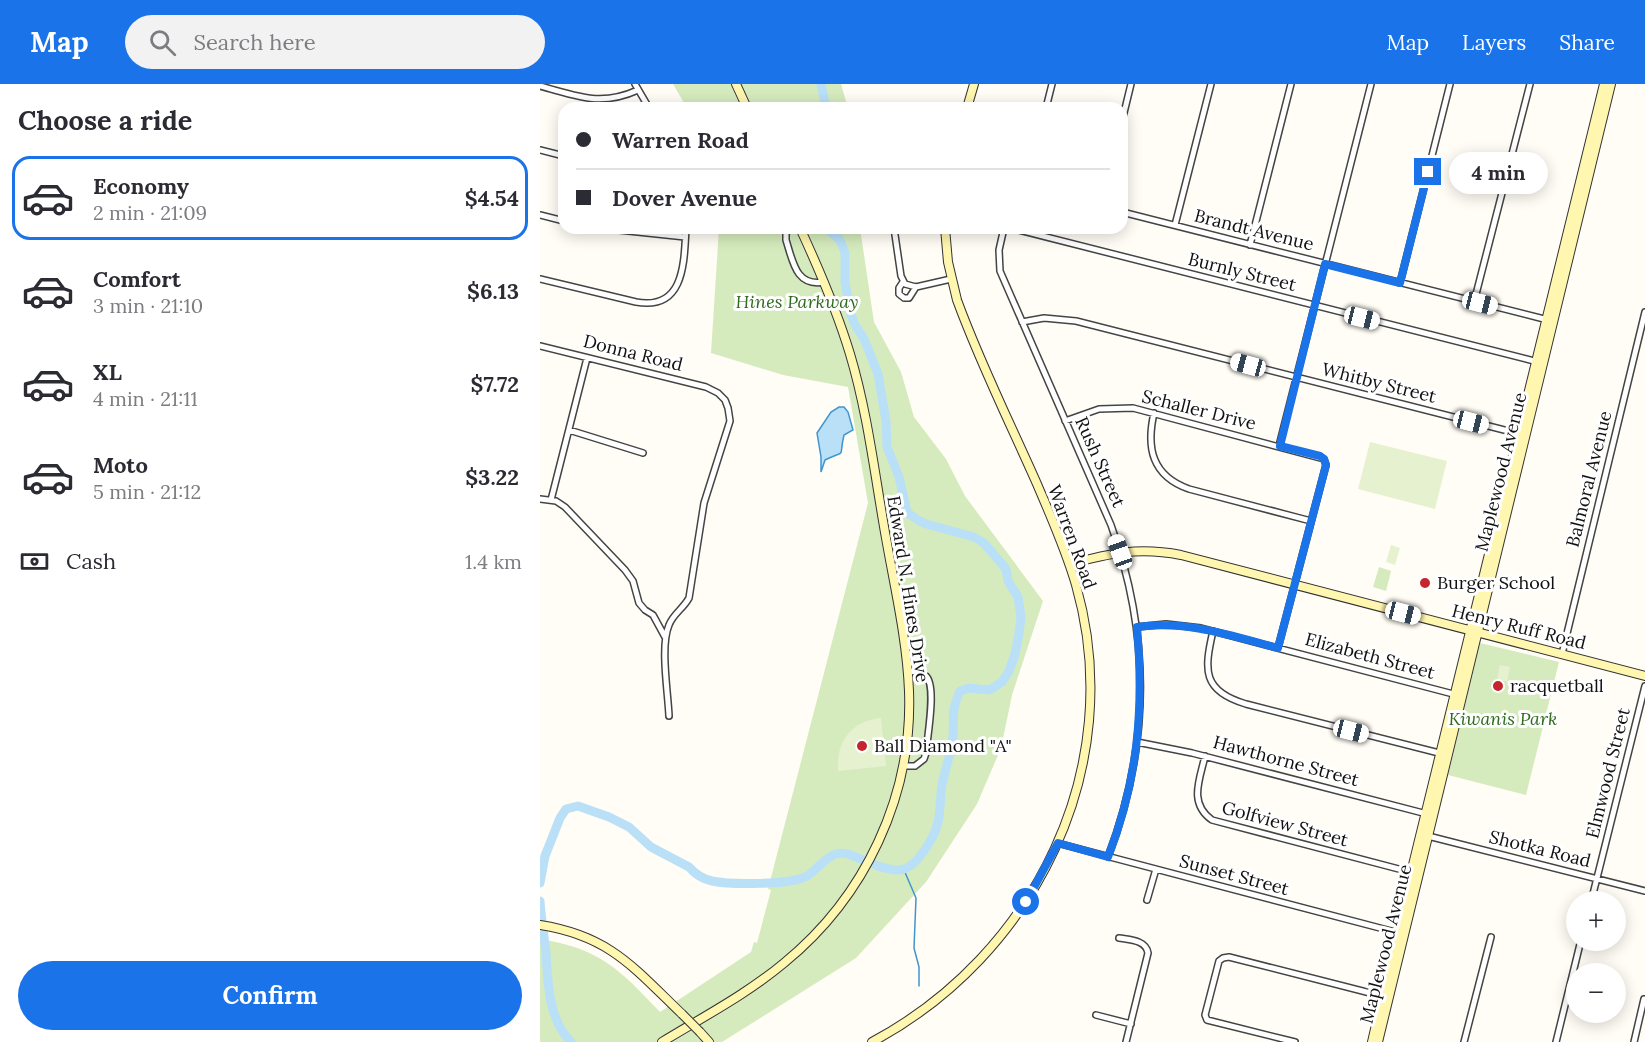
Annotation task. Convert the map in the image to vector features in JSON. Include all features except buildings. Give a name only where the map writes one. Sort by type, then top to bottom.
[{"type":"street","points":[[634,84],[645,102]]},
{"type":"street","points":[[736,84],[744,102]]},
{"type":"street","points":[[969,102],[974,84]]},
{"type":"street","points":[[1048,102],[1052,84]]},
{"type":"street","points":[[1127,102],[1131,84]]},
{"type":"street","points":[[1175,225],[1211,84]]},
{"type":"street","points":[[1250,244],[1291,84]]},
{"type":"street","points":[[1280,446],[1371,84]]},
{"type":"street","points":[[1400,283],[1450,84]]},
{"type":"street","points":[[1474,302],[1530,84]]},
{"type":"street","name":"Maplewood Avenue","points":[[1575,218],[1604,84]]},
{"type":"street","name":"Maplewood Avenue","points":[[1378,1042],[1385,997],[1473,631],[1549,321],[1611,84]]},
{"type":"street","points":[[540,86],[603,100],[618,99],[638,90]]},
{"type":"street","points":[[540,150],[558,154]]},
{"type":"street","name":"Brandt Avenue","points":[[1128,213],[1549,321]]},
{"type":"street","points":[[540,215],[558,220]]},
{"type":"street","points":[[657,234],[685,237]]},
{"type":"street","points":[[540,279],[650,303],[666,297],[676,288],[681,278],[685,234]]},
{"type":"street","points":[[786,234],[786,240],[801,278],[814,284],[824,282]]},
{"type":"street","name":"Edward N. Hines Drive","points":[[662,1042],[783,964],[820,929],[862,873],[873,854],[890,813],[903,766],[908,731],[908,672],[867,426],[857,379],[842,329],[803,234]]},
{"type":"street","points":[[895,234],[903,282],[910,287],[916,287],[951,279]]},
{"type":"street","name":"Warren Road","points":[[872,1042],[934,1002],[983,958],[1006,931],[1026,902],[1058,843],[1078,783],[1086,739],[1089,660],[1080,600],[1070,564],[964,319],[951,279],[946,234]]},
{"type":"street","name":"Rush Street","points":[[1003,234],[999,250],[999,266],[1105,510],[1120,552],[1137,627],[1141,680],[1137,742],[1126,802],[1108,857]]},
{"type":"street","name":"Burnly Street","points":[[1034,234],[1539,362]]},
{"type":"street","points":[[903,282],[899,288],[899,294],[904,298],[909,298],[916,287]]},
{"type":"street","name":"Balmoral Avenue","points":[[1562,654],[1645,312]]},
{"type":"street","name":"Whitby Street","points":[[1022,322],[1044,318],[1076,321],[1521,434]]},
{"type":"street","points":[[1637,345],[1645,347]]},
{"type":"street","name":"Donna Road","points":[[540,346],[700,385],[718,393],[728,408],[729,427],[704,503],[689,598],[674,615],[665,637]]},
{"type":"street","points":[[551,500],[587,358]]},
{"type":"street","name":"Schaller Drive","points":[[1065,421],[1090,411],[1109,407],[1133,408],[1320,456],[1325,460],[1325,469],[1311,521]]},
{"type":"street","points":[[1154,413],[1150,435],[1152,453],[1160,469],[1174,482],[1190,489],[1311,521],[1278,648]]},
{"type":"street","points":[[569,430],[643,453]]},
{"type":"street","points":[[540,499],[551,500],[565,507],[633,581],[639,603],[653,615],[665,637],[669,716]]},
{"type":"street","name":"Henry Ruff Road","points":[[1070,564],[1120,552],[1154,551],[1181,555],[1645,676]]},
{"type":"street","name":"Elizabeth Street","points":[[1137,627],[1175,624],[1213,631],[1458,695]]},
{"type":"street","points":[[1213,631],[1207,654],[1207,670],[1214,686],[1227,698],[1444,754]]},
{"type":"street","points":[[903,766],[915,766],[924,759],[930,701],[930,682],[925,675],[917,671],[908,672]]},
{"type":"street","name":"Elmwood Street","points":[[1594,891],[1645,686]]},
{"type":"street","name":"Hawthorne Street","points":[[1137,742],[1205,756],[1429,814]]},
{"type":"street","name":"Golfview Street","points":[[1205,756],[1197,797],[1202,811],[1212,820],[1414,874]]},
{"type":"street","name":"Maplewood Avenue","points":[[1414,874],[1428,836],[1429,814]]},
{"type":"street","name":"Shotka Road","points":[[1428,836],[1645,891]]},
{"type":"street","name":"Sunset Street","points":[[1058,843],[1400,933]]},
{"type":"street","points":[[1147,900],[1155,869]]},
{"type":"street","points":[[540,925],[585,936],[613,951],[710,1042]]},
{"type":"street","points":[[1464,1042],[1491,937]]},
{"type":"street","points":[[1119,938],[1142,944],[1148,950],[1126,1042]]},
{"type":"street","points":[[1556,1042],[1578,951]]},
{"type":"street","points":[[1295,1042],[1206,1018],[1219,961],[1229,957],[1385,997]]},
{"type":"street","points":[[1634,1042],[1644,999]]},
{"type":"street","points":[[1096,1015],[1131,1024]]},
{"type":"green space","points":[[673,84],[841,84],[846,102],[684,102]]},
{"type":"green space","name":"Hines Parkway","points":[[719,234],[861,234],[874,322],[901,372],[914,417],[946,459],[965,496],[1043,601],[1012,695],[1001,748],[977,804],[926,882],[856,958],[722,1042],[540,1042],[540,939],[579,949],[608,963],[633,984],[660,1012],[751,952],[754,942],[757,943],[771,890],[768,889],[868,503],[848,387],[783,375],[711,353]]},
{"type":"green space","points":[[1370,442],[1447,461],[1435,509],[1358,489]]},
{"type":"green space","points":[[1391,545],[1400,548],[1395,565],[1386,562]]},
{"type":"green space","points":[[1379,567],[1391,571],[1386,591],[1373,587]]},
{"type":"green space","name":"Kiwanis Park","points":[[1480,643],[1559,662],[1526,795],[1448,775]]},
{"type":"green space","points":[[1500,665],[1510,667],[1507,682],[1497,679]]},
{"type":"green space","name":"Ball Diamond \"A\"","points":[[881,718],[886,766],[838,771],[840,751],[847,735],[861,723]]},
{"type":"water","points":[[844,407],[848,412],[853,430],[844,435],[841,453],[825,460],[821,472],[817,433],[831,412]]},
{"type":"waterway","points":[[821,84],[825,102]]},
{"type":"waterway","points":[[540,883],[545,856],[560,818],[566,809],[578,806],[629,827],[651,847],[689,867],[702,878],[712,881],[761,883],[799,879],[807,876],[828,858],[839,853],[883,868],[901,870],[909,867],[924,852],[937,825],[942,785],[952,741],[954,709],[960,691],[969,688],[988,690],[993,688],[1002,682],[1009,671],[1019,634],[1021,617],[1018,597],[1008,581],[1006,569],[984,543],[974,537],[926,524],[907,512],[899,477],[887,447],[886,421],[878,374],[864,339],[851,315],[845,282],[845,253],[840,240],[833,234]]},
{"type":"waterway","points":[[904,870],[916,898],[914,948],[919,967],[919,986]]},
{"type":"waterway","points":[[540,901],[551,1000],[558,1023],[571,1042]]},
{"type":"place","name":"Burger School","points":[[1425,583]]},
{"type":"place","name":"racquetball","points":[[1498,686]]},
{"type":"place","name":"Ball Diamond \"A\"","points":[[862,746]]},
{"type":"route","points":[[1026,902],[1058,843],[1108,857],[1126,802],[1137,742],[1141,688],[1137,627],[1157,624],[1192,626],[1278,648],[1326,465],[1325,460],[1320,456],[1280,446],[1325,264],[1400,283],[1428,172]]}]
